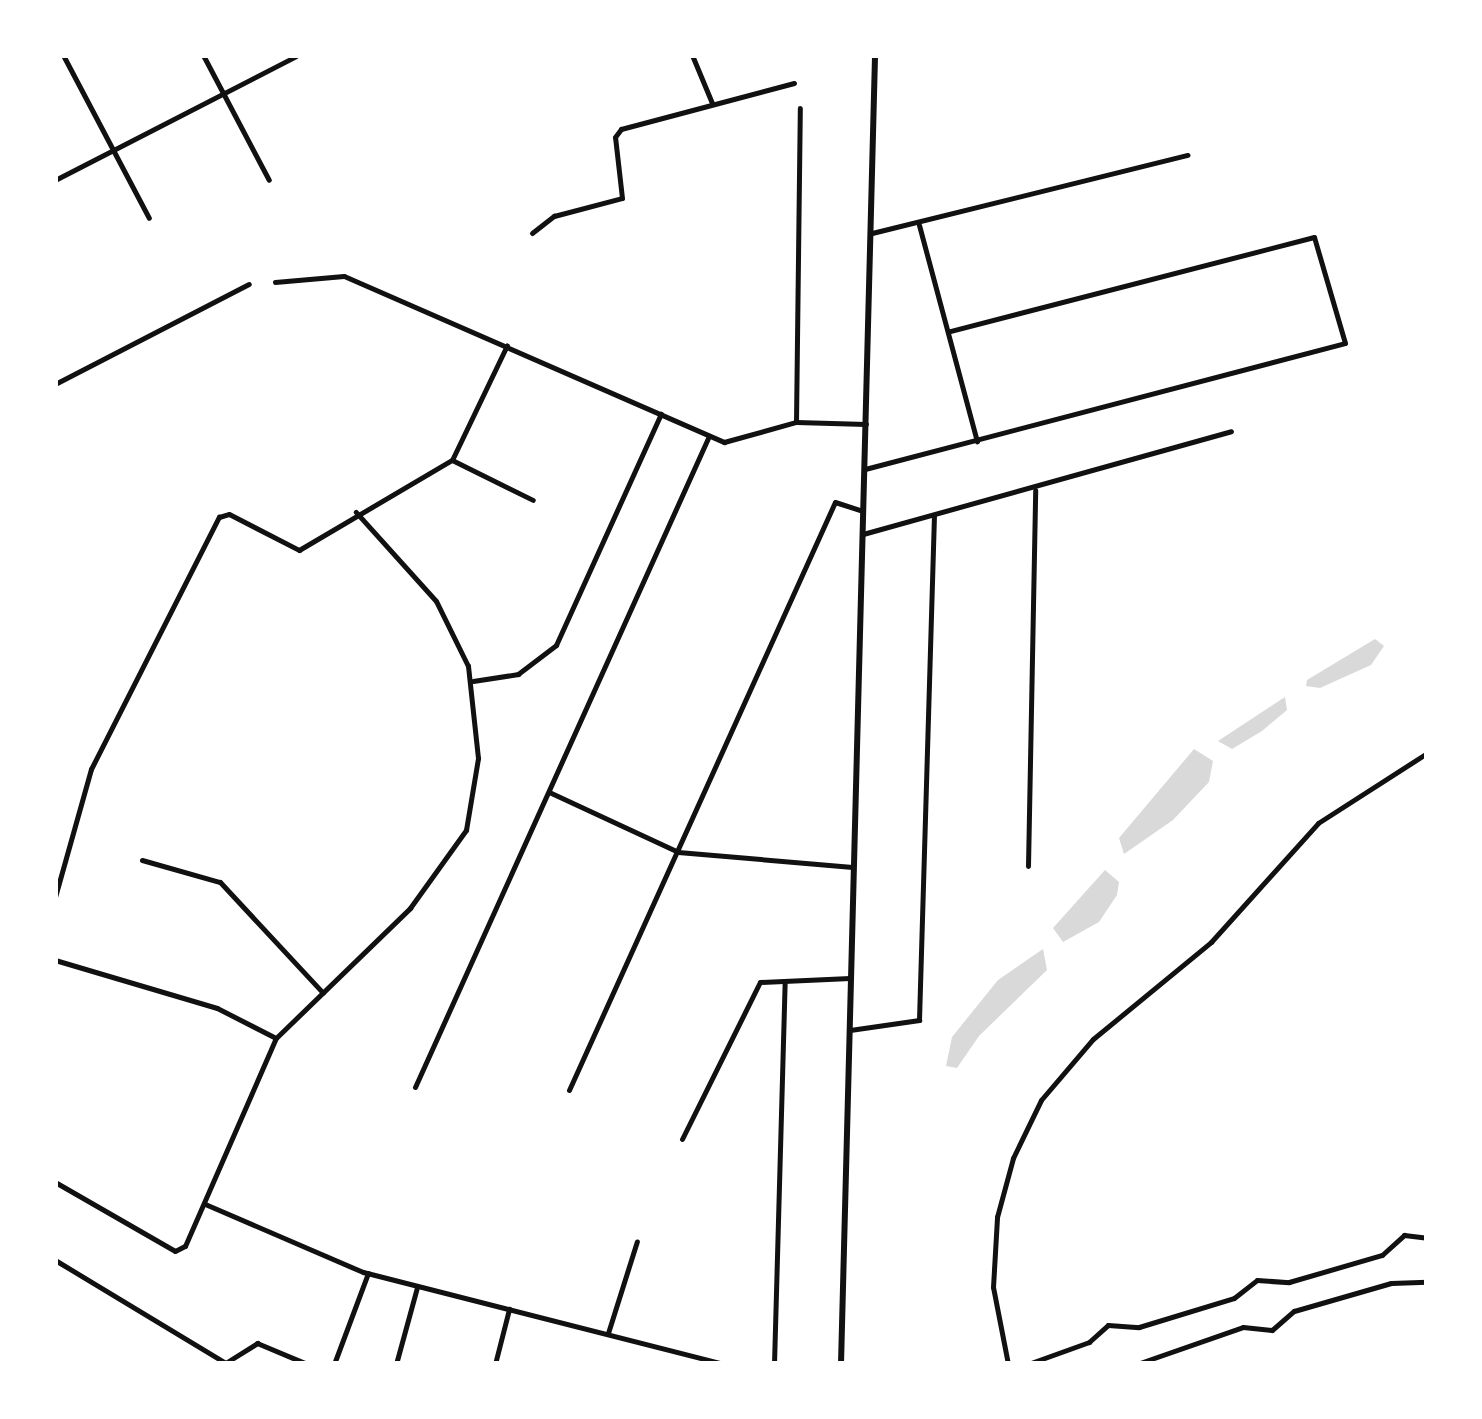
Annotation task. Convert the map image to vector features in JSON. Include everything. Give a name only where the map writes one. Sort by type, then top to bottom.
[{"type":"street","points":[[63,55],[148,218]]},
{"type":"street","points":[[203,55],[269,180]]},
{"type":"street","points":[[692,55],[712,104]]},
{"type":"street","points":[[840,1364],[876,55]]},
{"type":"street","points":[[55,180],[296,56]]},
{"type":"street","points":[[532,233],[554,216],[622,198],[615,137],[621,129],[794,83]]},
{"type":"street","points":[[796,422],[800,108]]},
{"type":"street","points":[[872,233],[919,225],[1188,155]]},
{"type":"street","points":[[919,225],[977,442]]},
{"type":"street","points":[[865,469],[1345,343],[1314,237],[950,332]]},
{"type":"street","points":[[275,282],[344,276],[724,442],[796,422],[866,424]]},
{"type":"street","points":[[55,384],[250,284]]},
{"type":"street","points":[[55,898],[91,769],[218,517],[229,514],[299,550],[356,512],[452,460],[507,346]]},
{"type":"street","points":[[472,681],[518,674],[556,645],[660,414]]},
{"type":"street","points":[[862,534],[1036,490],[1231,431]]},
{"type":"street","points":[[415,1087],[709,436]]},
{"type":"street","points":[[452,460],[533,500]]},
{"type":"street","points":[[1028,866],[1036,490]]},
{"type":"street","points":[[568,1090],[835,502],[862,511]]},
{"type":"street","points":[[55,1182],[175,1251],[186,1246],[276,1038],[410,908],[466,830],[478,758],[472,681],[436,601],[356,512]]},
{"type":"street","points":[[850,1030],[919,1020],[934,516]]},
{"type":"street","points":[[1008,1364],[993,1288],[997,1216],[1019,1141],[1041,1100],[1093,1040],[1211,942],[1318,823],[1427,753]]},
{"type":"street","points":[[549,792],[678,852],[852,867]]},
{"type":"street","points":[[142,860],[220,882],[323,992]]},
{"type":"street","points":[[55,960],[217,1008],[276,1038]]},
{"type":"street","points":[[682,1139],[760,982],[850,978]]},
{"type":"street","points":[[774,1364],[785,982]]},
{"type":"street","points":[[204,1204],[368,1273],[725,1364]]},
{"type":"street","points":[[1028,1364],[1088,1342],[1112,1324],[1138,1327],[1234,1298],[1257,1280],[1289,1282],[1382,1254],[1404,1235],[1427,1238]]},
{"type":"street","points":[[608,1333],[637,1241]]},
{"type":"street","points":[[55,1260],[226,1364],[239,1348],[257,1343],[302,1363]]},
{"type":"street","points":[[334,1364],[368,1273]]},
{"type":"street","points":[[1137,1364],[1243,1327],[1272,1330],[1294,1312],[1390,1283],[1427,1282]]},
{"type":"street","points":[[396,1364],[417,1286]]},
{"type":"street","points":[[496,1364],[509,1309]]},
{"type":"shaded area","points":[[1375,639],[1384,646],[1371,665],[1320,688],[1306,686],[1307,680]]},
{"type":"shaded area","points":[[1285,697],[1287,710],[1262,731],[1232,749],[1218,741]]},
{"type":"shaded area","points":[[1194,749],[1213,761],[1209,782],[1173,820],[1124,854],[1119,838]]},
{"type":"shaded area","points":[[1105,870],[1119,882],[1117,895],[1099,922],[1063,942],[1053,928]]},
{"type":"shaded area","points":[[1043,949],[1047,970],[979,1036],[957,1068],[946,1066],[952,1037],[998,980]]}]
